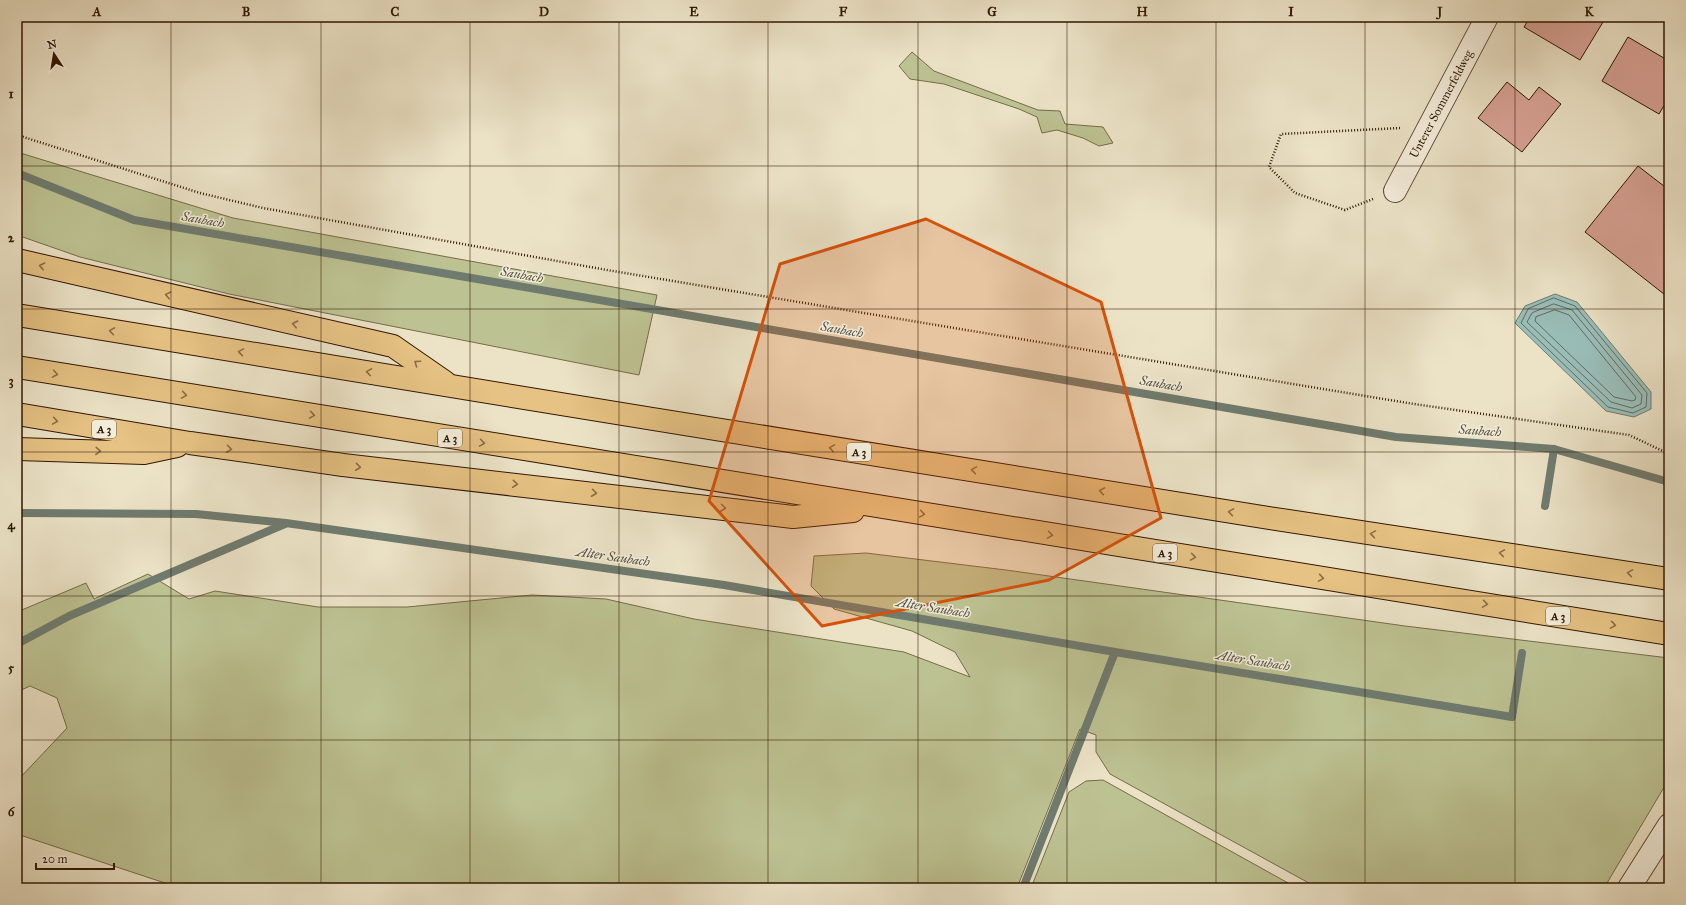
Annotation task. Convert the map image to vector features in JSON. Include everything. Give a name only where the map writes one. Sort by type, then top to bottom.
[{"type":"highway","name":"A 3","points":[[17,260],[393,346],[449,385]]},
{"type":"highway","name":"A 3","points":[[17,314],[1269,518],[1669,579]]},
{"type":"highway","name":"A 3","points":[[17,367],[1669,634]]},
{"type":"highway","name":"A 3","points":[[17,414],[190,443],[343,465],[793,517],[884,508]]},
{"type":"highway","name":"A 3","points":[[17,449],[144,453],[190,443]]},
{"type":"street","name":"Unterer Sommerfeldweg","points":[[1396,191],[1487,17]]},
{"type":"street","points":[[1629,888],[1669,825]]},
{"type":"path","points":[[1396,191],[1345,210],[1295,193],[1269,167],[1281,134],[1429,127]]},
{"type":"path","points":[[17,135],[200,193],[264,208],[607,270],[922,323],[1414,404],[1630,435],[1669,454]]},
{"type":"highlighted area","points":[[926,219],[1101,302],[1161,518],[1049,580],[822,626],[709,501],[780,264]]},
{"type":"green space","points":[[912,52],[934,71],[1038,110],[1060,111],[1065,124],[1103,127],[1113,143],[1099,146],[1083,138],[1057,130],[1042,133],[1037,117],[1019,109],[944,84],[910,79],[899,66]]},
{"type":"green space","points":[[17,152],[233,218],[657,295],[639,375],[229,294],[80,257],[17,235]]},
{"type":"green space","points":[[866,553],[1006,570],[1405,626],[1669,658],[1669,779],[1604,888],[1318,888],[1110,774],[1096,752],[1096,735],[1080,729],[1017,888],[180,888],[17,834],[17,781],[67,728],[57,698],[30,686],[17,692],[17,612],[86,583],[94,599],[148,574],[189,599],[215,591],[318,607],[407,607],[532,595],[606,599],[694,619],[904,652],[970,677],[955,652],[912,631],[834,609],[811,586],[814,556]]},
{"type":"green space","points":[[1103,780],[1297,888],[1031,888],[1069,792],[1086,781]]},
{"type":"water","points":[[1555,294],[1577,302],[1651,392],[1651,409],[1634,417],[1606,411],[1515,323],[1525,306]]},
{"type":"building","points":[[1530,17],[1606,17],[1580,60],[1524,27]]},
{"type":"building","points":[[1657,17],[1669,17],[1669,25]]},
{"type":"building","points":[[1628,37],[1669,61],[1669,97],[1659,114],[1602,81]]},
{"type":"building","points":[[1507,82],[1529,100],[1539,87],[1561,104],[1522,152],[1478,118]]},
{"type":"building","points":[[1638,166],[1669,190],[1669,298],[1585,232]]},
{"type":"waterway","name":"Saubach","points":[[17,173],[134,220],[1396,437],[1554,449],[1669,482]]},
{"type":"waterway","points":[[1545,506],[1554,449]]},
{"type":"waterway","name":"Alter Saubach","points":[[17,513],[196,514],[286,523],[724,585],[1115,652],[1512,717],[1522,653]]},
{"type":"waterway","points":[[17,644],[69,616],[285,524]]},
{"type":"waterway","points":[[1023,888],[1115,652]]}]
